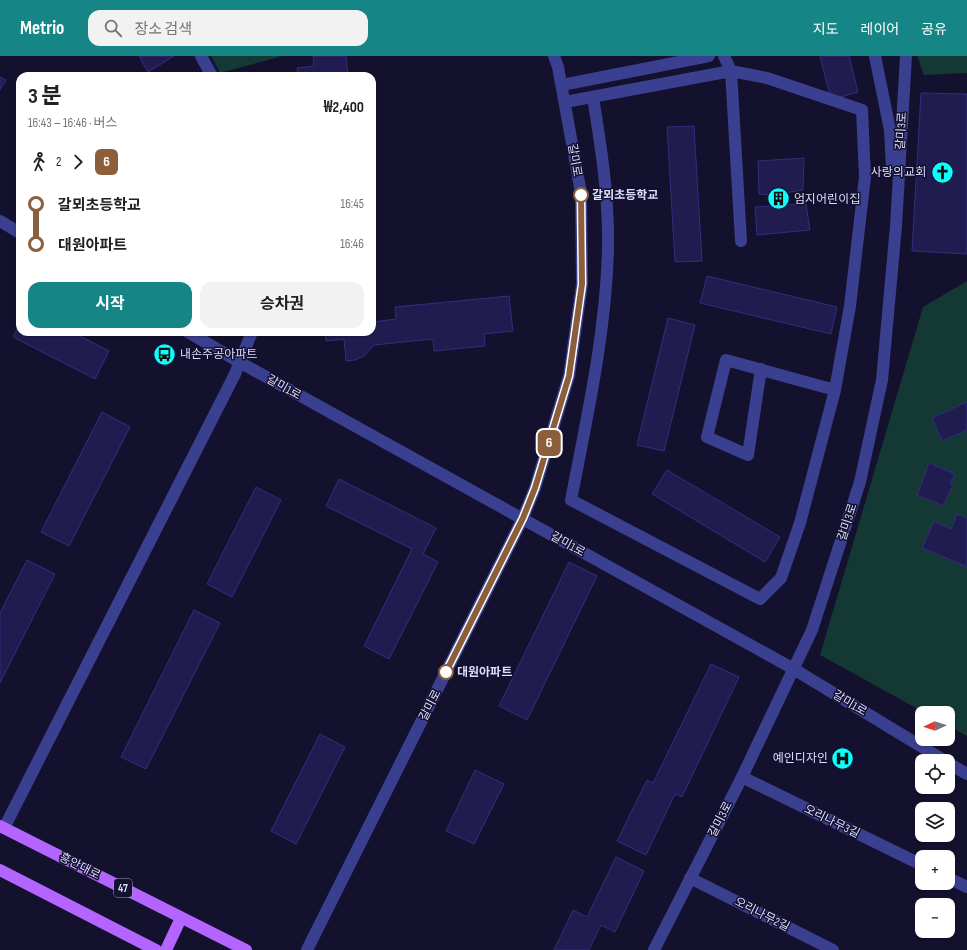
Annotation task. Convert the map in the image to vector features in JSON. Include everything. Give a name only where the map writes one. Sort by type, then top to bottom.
[{"type":"main road","name":"흥안대로","points":[[2,827],[246,950]]},
{"type":"main road","points":[[0,870],[156,950]]},
{"type":"main road","points":[[166,950],[181,918]]},
{"type":"street","points":[[201,56],[210,72]]},
{"type":"street","name":"갈미로","points":[[306,950],[523,518],[535,488],[569,376],[582,284],[581,193],[562,85],[554,56]]},
{"type":"street","points":[[562,85],[709,56]]},
{"type":"street","points":[[724,56],[731,71],[741,241]]},
{"type":"street","points":[[875,56],[890,130],[896,226]]},
{"type":"street","name":"갈미3로","points":[[654,950],[742,777],[792,668],[812,630],[860,482],[882,380],[896,226],[906,56]]},
{"type":"street","points":[[565,102],[731,71],[767,78],[862,110],[865,177],[850,306],[835,390],[800,523],[781,578],[760,599],[571,500],[596,375],[604,315],[608,247],[605,176],[594,97]]},
{"type":"street","points":[[0,221],[16,231]]},
{"type":"street","name":"갈미1로","points":[[195,336],[792,668],[933,754]]},
{"type":"street","points":[[2,827],[235,374],[250,336]]},
{"type":"street","points":[[761,369],[748,455],[707,438],[726,360],[761,369],[835,390]]},
{"type":"street","points":[[955,767],[967,774]]},
{"type":"street","name":"오리나무3길","points":[[742,777],[915,862]]},
{"type":"street","name":"오리나무2길","points":[[690,878],[833,950]]},
{"type":"street","points":[[955,881],[967,887]]},
{"type":"green space","points":[[211,56],[279,56],[224,72],[219,72]]},
{"type":"green space","points":[[917,56],[967,56],[967,73],[924,75]]},
{"type":"green space","points":[[967,281],[967,736],[955,730],[955,706],[915,706],[915,707],[820,655],[923,307]]},
{"type":"building","points":[[139,56],[174,56],[148,72]]},
{"type":"building","points":[[313,56],[346,56],[348,72],[298,72],[297,68],[314,66]]},
{"type":"building","points":[[820,56],[849,56],[858,92],[831,100]]},
{"type":"building","points":[[0,77],[6,80],[0,90]]},
{"type":"building","name":"사랑의교회","points":[[921,93],[967,94],[967,254],[912,251]]},
{"type":"building","points":[[694,126],[702,261],[675,262],[667,127]]},
{"type":"building","name":"엄지어린이집","points":[[804,158],[803,190],[785,193],[786,205],[806,204],[810,230],[757,235],[755,207],[771,206],[770,195],[759,194],[758,161]]},
{"type":"building","points":[[707,276],[837,307],[831,334],[700,303]]},
{"type":"building","points":[[509,296],[513,331],[484,334],[485,346],[434,351],[433,339],[374,345],[364,356],[355,360],[346,361],[344,339],[326,341],[325,336],[376,336],[376,322],[396,319],[395,307]]},
{"type":"building","points":[[668,318],[695,325],[664,451],[637,445]]},
{"type":"building","points":[[16,331],[16,336],[80,336],[109,351],[95,379],[13,337]]},
{"type":"building","points":[[967,402],[967,430],[942,441],[932,418]]},
{"type":"building","points":[[102,412],[130,427],[69,546],[41,532]]},
{"type":"building","points":[[929,463],[955,474],[950,484],[953,485],[943,506],[917,495]]},
{"type":"building","points":[[667,470],[780,537],[765,562],[652,494]]},
{"type":"building","points":[[339,479],[436,528],[423,554],[438,562],[389,659],[364,646],[412,549],[326,506]]},
{"type":"building","points":[[256,487],[281,500],[232,597],[207,584]]},
{"type":"building","points":[[957,514],[967,518],[967,567],[922,548],[934,521],[951,529]]},
{"type":"building","points":[[27,560],[55,574],[0,683],[0,613]]},
{"type":"building","points":[[569,562],[597,576],[527,720],[499,706]]},
{"type":"building","points":[[194,610],[220,623],[146,769],[121,757]]},
{"type":"building","points":[[711,664],[739,677],[682,797],[675,794],[646,855],[617,841],[647,780],[653,783]]},
{"type":"building","points":[[320,734],[345,747],[296,844],[271,831]]},
{"type":"building","points":[[475,770],[504,784],[474,844],[446,831]]},
{"type":"building","points":[[616,857],[644,871],[615,932],[601,925],[589,950],[554,950],[573,910],[587,917]]},
{"type":"bus line","name":"6","points":[[446,672],[523,518],[535,488],[569,376],[582,284],[581,195]]},
{"type":"place","name":"사랑의교회","points":[[942,172]]},
{"type":"place","name":"갈뫼초등학교","points":[[581,195]]},
{"type":"place","name":"엄지어린이집","points":[[778,199]]},
{"type":"place","name":"내손주공아파트","points":[[165,354]]},
{"type":"place","name":"대원아파트","points":[[446,672]]},
{"type":"place","name":"예인디자인","points":[[843,758]]}]
